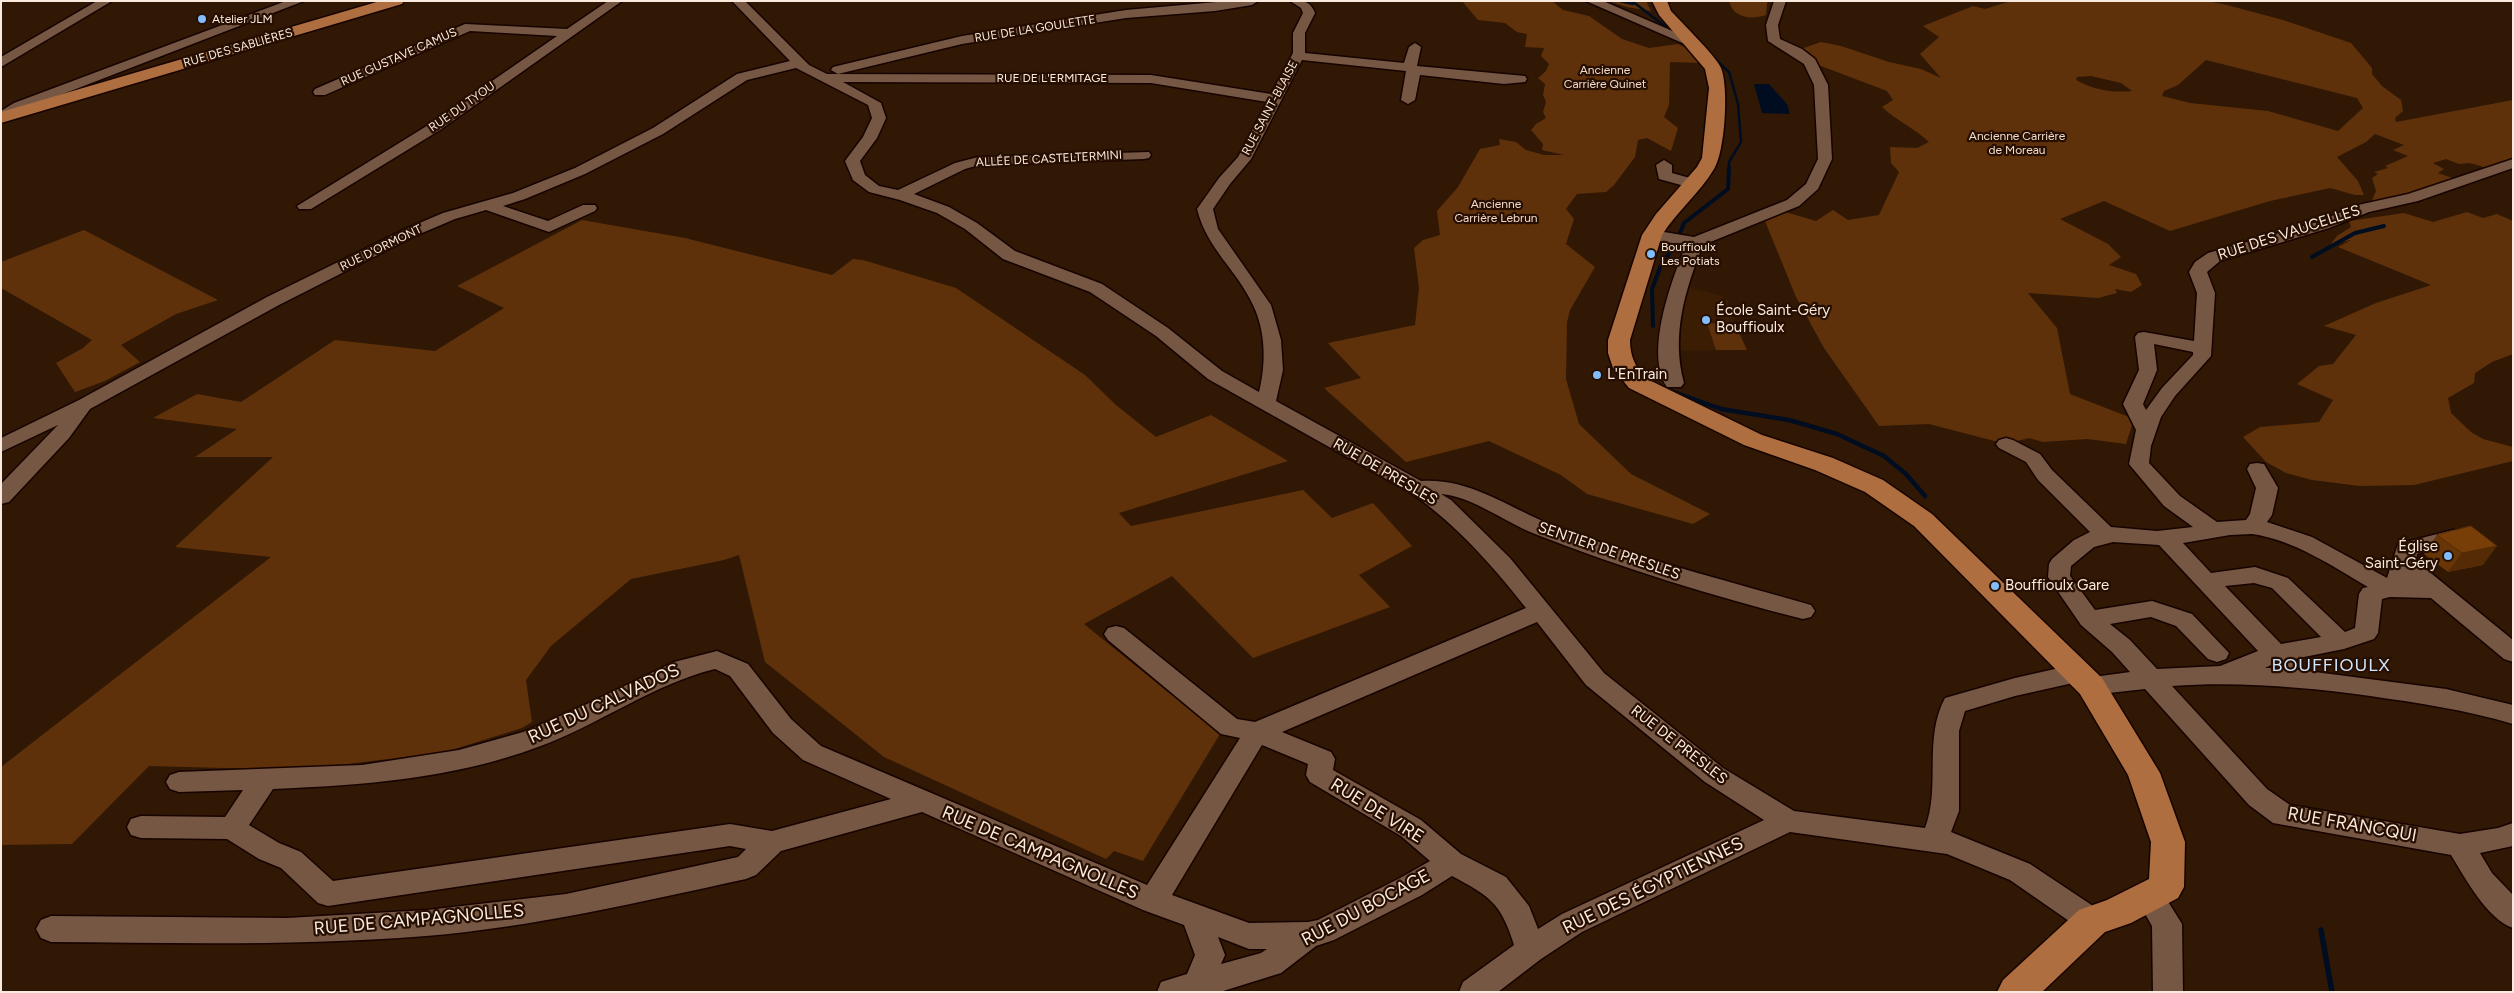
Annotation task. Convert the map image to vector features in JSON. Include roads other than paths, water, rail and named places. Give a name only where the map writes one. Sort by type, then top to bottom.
[{"type":"main road","name":"RUE DES SABLIÈRES","points":[[2,117],[79,89],[397,1]]},
{"type":"main road","points":[[1659,1],[1664,12],[1713,68],[1718,88],[1711,158],[1663,218],[1677,239],[1619,340],[1618,354],[1624,370],[1637,383],[1753,440],[1824,464],[1874,486],[1923,520],[2084,680],[2144,773],[2168,842],[2166,887],[2118,912],[2092,921],[2016,992]]},
{"type":"street","points":[[1,62],[106,1]]},
{"type":"street","name":"RUE DES SABLIÈRES","points":[[79,89],[298,1]]},
{"type":"street","name":"RUE DU TYOU","points":[[305,206],[435,127],[616,1]]},
{"type":"street","name":"RUE DE PRESLES","points":[[738,1],[804,68],[824,76],[874,103],[879,118],[870,138],[852,161],[858,177],[874,189],[900,195],[943,210],[971,226],[1008,255],[1096,288],[1162,332],[1216,375],[1418,488],[1443,505],[1502,563],[1539,612],[1595,679],[1714,775],[1788,822],[1950,843],[2020,872],[2092,921]]},
{"type":"street","name":"RUE DE LA GOULETTE","points":[[824,76],[930,46],[962,40],[1126,14],[1215,7],[1252,1]]},
{"type":"street","name":"RUE SAINT-BLAISE","points":[[1266,402],[1274,370],[1272,340],[1262,305],[1210,229],[1205,209],[1244,159],[1298,56],[1299,33],[1309,13],[1306,6],[1296,1]]},
{"type":"street","points":[[1592,1],[1692,42]]},
{"type":"street","points":[[1674,383],[1669,364],[1668,336],[1684,270],[1677,239],[1793,203],[1813,186],[1825,158],[1821,85],[1810,62],[1797,52],[1774,41],[1772,25],[1780,1]]},
{"type":"street","name":"RUE GUSTAVE CAMUS","points":[[320,92],[451,33],[469,27],[569,33]]},
{"type":"street","points":[[1408,100],[1415,46]]},
{"type":"street","points":[[1298,56],[1504,80],[1520,80]]},
{"type":"street","name":"RUE D'ORMONT","points":[[1,498],[62,434],[86,404],[273,301],[377,249],[449,216],[519,196],[580,171],[658,130],[742,77],[799,63]]},
{"type":"street","name":"RUE DE L'ERMITAGE","points":[[824,76],[1156,79],[1276,99]]},
{"type":"street","name":"ALLÉE DE CASTELTERMINI","points":[[900,195],[960,166],[978,161],[1144,155]]},
{"type":"street","name":"RUE DES VAUCELLES","points":[[2212,529],[2172,501],[2139,464],[2140,445],[2158,403],[2202,356],[2206,293],[2198,272],[2201,266],[2214,257],[2323,225],[2364,208],[2412,198],[2513,163]]},
{"type":"street","points":[[1664,166],[1664,176],[1692,183]]},
{"type":"street","points":[[486,205],[548,227],[589,208]]},
{"type":"street","points":[[2146,430],[2133,404],[2148,370],[2144,337],[2203,348]]},
{"type":"street","points":[[1,446],[86,404]]},
{"type":"street","points":[[2006,444],[2033,458],[2045,475],[2106,535],[2166,538],[2212,529],[2252,526],[2276,532],[2311,546],[2390,589]]},
{"type":"street","points":[[2252,526],[2261,515],[2267,488],[2257,469]]},
{"type":"street","name":"SENTIER DE PRESLES","points":[[1418,488],[1436,486],[1453,489],[1541,528],[1750,598],[1803,611]]},
{"type":"street","name":"RUE FRANCQUI","points":[[2106,535],[2084,543],[2060,564],[2059,577],[2089,618],[2121,646],[2258,797],[2283,815],[2460,845],[2513,834]]},
{"type":"street","points":[[2390,589],[2396,584],[2405,563],[2406,549],[2453,537]]},
{"type":"street","points":[[2166,538],[2300,680]]},
{"type":"street","points":[[2405,563],[2513,653]]},
{"type":"street","points":[[2206,581],[2255,575],[2280,583],[2340,641]]},
{"type":"street","points":[[1934,840],[1945,811],[1946,731],[1954,705],[2015,687],[2084,680],[2151,679],[2340,641],[2366,633],[2371,594],[2390,589],[2437,590]]},
{"type":"street","points":[[2089,618],[2152,609],[2184,620],[2220,664],[2300,680],[2364,686],[2459,699],[2513,715]]},
{"type":"street","points":[[1153,901],[1258,732],[1539,612]]},
{"type":"street","name":"RUE DE VIRE","points":[[1116,634],[1230,727],[1258,732],[1322,759],[1319,775],[1411,828],[1451,862],[1496,886],[1519,914],[1530,950]]},
{"type":"street","name":"RUE DU CALVADOS","points":[[179,782],[362,775],[459,760],[530,740],[596,711],[683,668],[717,660],[739,670],[782,726],[812,753],[921,802]]},
{"type":"street","points":[[141,826],[232,828],[265,779]]},
{"type":"street","name":"RUE DE CAMPAGNOLLES","points":[[232,828],[269,851],[291,860],[328,894],[730,835],[772,842],[921,802],[1153,901],[1249,936],[1308,935]]},
{"type":"street","name":"RUE DES ÉGYPTIENNES","points":[[1474,992],[1530,950],[1572,922],[1788,822]]},
{"type":"street","name":"RUE DE CAMPAGNOLLES","points":[[51,929],[287,931],[428,923],[566,906],[746,867],[772,842]]},
{"type":"street","points":[[2460,845],[2482,881],[2513,916]]},
{"type":"street","name":"RUE DU BOCAGE","points":[[1185,988],[1270,964],[1308,935],[1324,931],[1412,886],[1451,862]]},
{"type":"street","points":[[2149,896],[2168,924],[2168,992]]},
{"type":"street","name":"RUE DU BOCAGE","points":[[1185,988],[1210,955],[1196,916]]},
{"type":"water","points":[[1754,84],[1769,84],[1787,104],[1790,114],[1762,113]]},
{"type":"waterway","points":[[1620,1],[1633,4]]},
{"type":"waterway","points":[[1632,1],[1670,30]]},
{"type":"waterway","points":[[1712,56],[1729,72],[1738,104],[1741,142],[1729,162],[1729,168]]},
{"type":"waterway","points":[[1653,326],[1652,289],[1661,265],[1675,245],[1684,223],[1728,189],[1729,168]]},
{"type":"waterway","points":[[2312,257],[2355,233],[2384,226]]},
{"type":"waterway","points":[[1668,390],[1721,409],[1789,420],[1837,434],[1884,456],[1906,474],[1925,496]]},
{"type":"waterway","points":[[2321,930],[2332,992]]},
{"type":"place","name":"Atelier JLM","points":[[202,19]]},
{"type":"place","name":"Bouffioulx Les Potiats","points":[[1651,254]]},
{"type":"place","name":"École Saint-Géry Bouffioulx","points":[[1706,320]]},
{"type":"place","name":"L'EnTrain","points":[[1597,375]]},
{"type":"place","name":"Église Saint-Géry","points":[[2448,556]]},
{"type":"place","name":"Bouffioulx Gare","points":[[1995,586]]},
{"type":"district","name":"BOUFFIOULX","points":[[2331,666]]},
{"type":"park label","name":"Ancienne Carrière Quinet","points":[[1605,77]]},
{"type":"park label","name":"Ancienne Carrière de Moreau","points":[[2017,143]]},
{"type":"park label","name":"Ancienne Carrière Lebrun","points":[[1496,211]]}]
